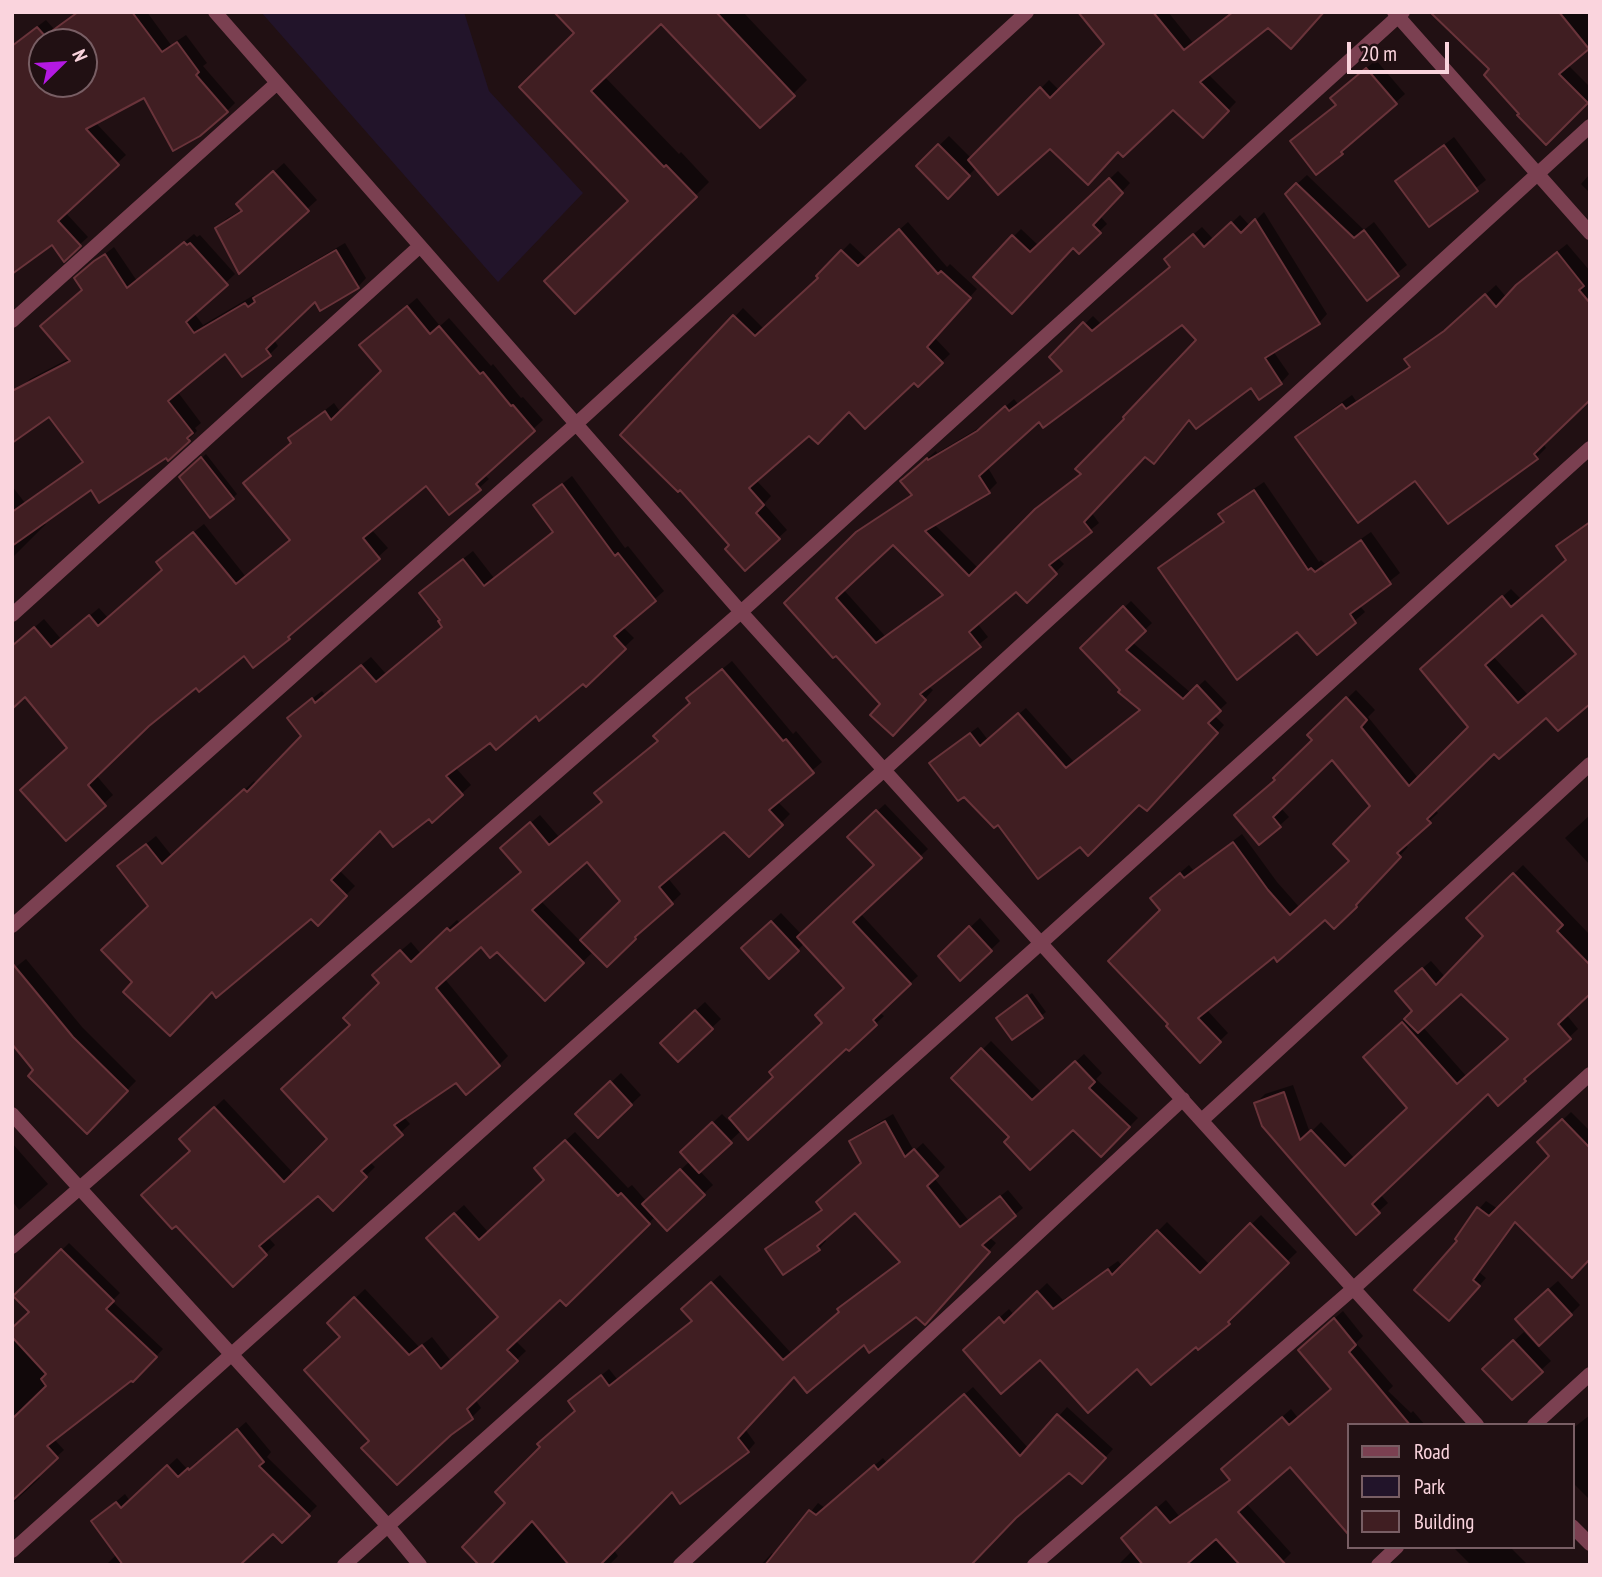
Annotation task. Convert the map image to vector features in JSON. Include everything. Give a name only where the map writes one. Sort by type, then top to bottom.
[{"type":"street","points":[[215,12],[741,612],[1475,1423]]},
{"type":"street","points":[[12,926],[576,424],[1027,12]]},
{"type":"street","points":[[12,1247],[741,612],[1398,14],[1590,233]]},
{"type":"street","points":[[12,321],[277,83]]},
{"type":"street","points":[[12,1551],[884,770],[1590,126]]},
{"type":"street","points":[[12,615],[420,246]]},
{"type":"street","points":[[344,1565],[1041,943],[1590,448]]},
{"type":"street","points":[[1202,1120],[1590,764]]},
{"type":"street","points":[[1034,1565],[1354,1288],[1590,1074]]},
{"type":"street","points":[[680,1565],[1183,1099]]},
{"type":"street","points":[[12,1114],[388,1526],[420,1565]]},
{"type":"street","points":[[1536,1423],[1590,1374]]},
{"type":"street","points":[[1574,1528],[1590,1544]]},
{"type":"street","points":[[1378,1565],[1395,1549]]},
{"type":"green space","points":[[261,12],[464,12],[489,91],[583,193],[498,282]]},
{"type":"building","points":[[78,12],[132,12],[162,52],[177,42],[199,72],[196,75],[228,112],[200,136],[173,151],[144,98],[86,129],[119,165],[58,221],[81,246],[64,262],[52,245],[12,274],[12,46],[28,34],[28,98],[98,98],[98,28],[56,28]]},
{"type":"building","points":[[554,12],[716,12],[795,96],[760,128],[661,24],[591,91],[664,167],[666,165],[697,197],[575,314],[544,281],[628,201],[519,87],[574,33]]},
{"type":"building","points":[[1078,12],[1153,12],[1184,50],[1233,12],[1324,12],[1291,49],[1268,28],[1200,82],[1229,111],[1203,138],[1173,110],[1123,157],[1118,152],[1088,185],[1050,149],[998,195],[968,160],[1040,87],[1050,98],[1104,44]]},
{"type":"building","points":[[1430,12],[1559,12],[1589,49],[1559,74],[1588,103],[1546,145],[1484,75],[1489,69]]},
{"type":"building","points":[[1366,68],[1397,104],[1316,175],[1290,141],[1336,105],[1330,98]]},
{"type":"building","points":[[938,144],[970,176],[948,199],[916,166]]},
{"type":"building","points":[[1444,145],[1478,191],[1429,227],[1395,181]]},
{"type":"building","points":[[273,171],[309,211],[239,274],[215,228],[242,211],[236,204]]},
{"type":"building","points":[[1109,178],[1123,193],[1093,225],[1101,233],[1079,254],[1073,248],[1012,314],[973,277],[1012,235],[1030,252]]},
{"type":"building","points":[[1296,183],[1354,238],[1364,230],[1399,276],[1367,301],[1285,194]]},
{"type":"building","points":[[1255,219],[1320,324],[1265,358],[1282,384],[1259,400],[1251,388],[1196,429],[1189,420],[1154,464],[1145,457],[1084,522],[1092,532],[1049,565],[1057,574],[1027,603],[1016,592],[969,632],[981,647],[920,694],[926,700],[893,736],[870,715],[880,704],[836,656],[833,658],[784,603],[856,532],[912,495],[900,481],[927,458],[928,460],[977,431],[1005,406],[1009,411],[1062,371],[1049,357],[1083,322],[1092,331],[1170,267],[1164,259],[1193,234],[1204,247],[1231,222],[1241,233]],"holes":[[[1182,325],[1196,340],[1075,469],[1081,474],[1035,509],[969,576],[925,531],[990,493],[979,476],[1039,422],[1043,428]],[[893,545],[943,595],[876,643],[836,598]]]},
{"type":"building","points":[[899,229],[938,274],[941,271],[971,298],[927,347],[943,363],[918,387],[914,383],[865,429],[849,412],[818,444],[809,436],[749,488],[764,505],[756,513],[780,539],[745,571],[725,549],[729,545],[680,490],[678,492],[620,435],[733,315],[755,336],[818,278],[816,276],[841,250],[858,266]]},
{"type":"building","points":[[184,242],[187,245],[190,243],[228,285],[186,322],[194,333],[245,303],[248,307],[255,302],[253,298],[336,250],[359,288],[320,311],[315,302],[266,349],[271,356],[242,377],[225,354],[168,401],[193,433],[187,438],[190,441],[168,461],[166,458],[99,503],[91,490],[12,546],[12,512],[83,462],[49,417],[12,443],[12,391],[70,361],[40,326],[82,290],[74,278],[105,254],[127,288]]},
{"type":"building","points":[[1557,252],[1584,286],[1579,290],[1590,303],[1590,400],[1534,454],[1538,459],[1448,524],[1415,481],[1358,523],[1295,437],[1342,404],[1346,409],[1410,367],[1404,359],[1444,331],[1485,294],[1496,307],[1516,285]]},
{"type":"building","points":[[407,306],[430,334],[439,326],[480,374],[483,372],[535,431],[476,484],[481,490],[449,515],[426,486],[363,538],[380,559],[253,668],[244,656],[199,692],[196,688],[149,726],[88,785],[106,806],[66,841],[20,790],[67,748],[25,697],[12,709],[12,646],[34,627],[51,647],[89,615],[98,626],[162,570],[156,562],[193,532],[236,584],[290,540],[243,483],[291,443],[288,438],[325,411],[331,420],[381,371],[359,345]]},
{"type":"building","points":[[201,457],[234,499],[210,518],[179,477]]},
{"type":"building","points":[[562,484],[615,556],[618,553],[656,601],[614,636],[626,649],[586,687],[583,684],[539,721],[536,716],[496,750],[490,743],[446,776],[463,795],[432,823],[429,819],[393,847],[380,831],[331,880],[347,896],[318,926],[311,919],[216,998],[212,992],[170,1036],[123,992],[132,982],[101,950],[148,906],[117,866],[146,844],[162,864],[244,789],[247,792],[301,736],[287,718],[312,698],[315,703],[361,665],[376,682],[442,627],[438,621],[440,620],[419,593],[463,559],[484,586],[553,532],[533,505]]},
{"type":"building","points":[[1254,490],[1308,570],[1311,568],[1315,572],[1361,540],[1391,584],[1350,614],[1356,623],[1317,655],[1297,632],[1237,680],[1158,568],[1224,522],[1218,514]]},
{"type":"building","points":[[1590,522],[1590,704],[1558,731],[1546,718],[1499,759],[1494,754],[1427,819],[1431,823],[1397,853],[1401,857],[1334,929],[1325,920],[1277,962],[1274,957],[1198,1018],[1221,1042],[1200,1063],[1166,1026],[1168,1024],[1108,961],[1160,910],[1150,898],[1180,873],[1184,878],[1233,842],[1290,915],[1349,861],[1333,844],[1370,806],[1332,760],[1273,817],[1281,827],[1259,845],[1234,815],[1275,780],[1273,778],[1312,740],[1307,735],[1346,697],[1367,720],[1361,727],[1409,786],[1468,727],[1420,669],[1502,596],[1511,607],[1566,560],[1556,546]],"holes":[[[1542,615],[1576,654],[1518,703],[1485,665]]]},
{"type":"building","points":[[1123,606],[1146,631],[1126,650],[1183,699],[1197,685],[1221,711],[1208,723],[1218,733],[1147,811],[1139,805],[1088,856],[1080,847],[1038,879],[998,825],[994,828],[964,797],[958,801],[929,763],[970,733],[980,746],[1018,713],[1066,768],[1140,710],[1118,692],[1120,690],[1080,648]]},
{"type":"building","points":[[722,669],[814,773],[769,810],[783,825],[749,857],[724,832],[659,887],[673,904],[635,937],[607,967],[580,940],[620,901],[587,862],[532,910],[584,963],[545,1001],[497,952],[490,958],[481,947],[436,988],[500,1066],[466,1095],[456,1083],[394,1125],[403,1135],[361,1171],[367,1177],[333,1211],[318,1196],[259,1246],[267,1255],[233,1287],[176,1226],[172,1229],[141,1195],[190,1151],[179,1139],[214,1107],[284,1182],[327,1139],[281,1089],[350,1025],[343,1018],[379,983],[372,975],[400,950],[411,962],[447,928],[450,931],[521,872],[500,848],[530,822],[549,845],[602,802],[594,793],[658,741],[653,736],[690,703],[686,698]]},
{"type":"building","points":[[876,810],[922,858],[853,922],[911,984],[873,1020],[877,1025],[849,1051],[846,1049],[748,1140],[729,1118],[773,1077],[769,1072],[822,1023],[815,1015],[844,988],[797,937],[874,865],[847,837]]},
{"type":"building","points":[[1513,873],[1563,925],[1557,931],[1590,965],[1590,994],[1558,1024],[1571,1039],[1524,1079],[1526,1081],[1498,1106],[1488,1094],[1372,1204],[1380,1213],[1356,1235],[1262,1126],[1254,1103],[1284,1092],[1300,1140],[1311,1130],[1345,1166],[1407,1108],[1363,1057],[1402,1022],[1457,1084],[1508,1039],[1461,994],[1418,1033],[1404,1019],[1412,1011],[1395,991],[1422,968],[1436,985],[1483,936],[1466,918]]},
{"type":"building","points":[[771,921],[799,951],[769,979],[741,948]]},
{"type":"building","points":[[969,926],[992,951],[960,981],[938,956]]},
{"type":"building","points":[[12,963],[73,1037],[128,1091],[87,1134],[28,1076],[33,1070],[12,1044]]},
{"type":"building","points":[[1027,995],[1043,1018],[1012,1040],[996,1018]]},
{"type":"building","points":[[695,1010],[713,1029],[678,1062],[660,1043]]},
{"type":"building","points":[[981,1048],[1032,1100],[1075,1061],[1095,1082],[1089,1088],[1130,1127],[1101,1157],[1073,1130],[1030,1170],[1004,1142],[1009,1137],[951,1078]]},
{"type":"building","points":[[610,1081],[632,1105],[598,1138],[575,1114]]},
{"type":"building","points":[[1562,1119],[1590,1148],[1590,1259],[1572,1278],[1515,1222],[1473,1280],[1480,1286],[1449,1321],[1414,1290],[1457,1241],[1455,1239],[1477,1207],[1489,1216],[1549,1156],[1537,1142]]},
{"type":"building","points":[[885,1121],[905,1157],[914,1149],[938,1176],[927,1186],[960,1227],[1000,1196],[1016,1216],[982,1245],[990,1252],[925,1325],[916,1317],[869,1353],[864,1345],[807,1393],[794,1377],[738,1438],[749,1452],[680,1504],[672,1492],[600,1565],[569,1565],[532,1521],[490,1565],[479,1565],[462,1547],[505,1503],[495,1492],[540,1447],[537,1444],[575,1411],[568,1401],[601,1375],[609,1386],[692,1321],[681,1309],[711,1282],[783,1360],[839,1312],[837,1309],[900,1262],[855,1213],[817,1246],[820,1250],[783,1275],[765,1249],[822,1210],[816,1202],[861,1163],[849,1141]]},
{"type":"building","points":[[712,1122],[732,1143],[699,1173],[680,1152]]},
{"type":"building","points":[[565,1140],[618,1196],[621,1193],[650,1224],[566,1306],[560,1300],[507,1350],[518,1361],[467,1409],[473,1419],[451,1435],[397,1485],[361,1448],[369,1441],[304,1370],[340,1337],[327,1323],[354,1297],[409,1355],[422,1345],[441,1369],[498,1317],[426,1238],[454,1213],[479,1240],[544,1180],[534,1168]]},
{"type":"building","points":[[680,1169],[705,1195],[667,1231],[642,1204]]},
{"type":"building","points":[[1250,1223],[1289,1263],[1228,1322],[1230,1324],[1198,1350],[1196,1347],[1151,1385],[1137,1369],[1088,1413],[1040,1360],[1001,1394],[963,1350],[999,1317],[1004,1323],[1037,1291],[1053,1309],[1108,1269],[1112,1275],[1157,1230],[1200,1273]]},
{"type":"building","points":[[61,1249],[114,1301],[106,1309],[157,1357],[133,1382],[47,1446],[58,1458],[12,1501],[12,1419],[46,1386],[41,1379],[46,1374],[12,1337],[12,1328],[29,1312],[13,1296]]},
{"type":"building","points":[[1548,1289],[1572,1315],[1539,1346],[1515,1319]]},
{"type":"building","points":[[1334,1318],[1356,1345],[1349,1352],[1408,1423],[1346,1423],[1346,1532],[1290,1467],[1238,1512],[1286,1565],[1240,1565],[1216,1539],[1186,1565],[1143,1565],[1121,1538],[1156,1507],[1170,1523],[1230,1480],[1221,1469],[1282,1417],[1289,1425],[1331,1389],[1298,1350]]},
{"type":"building","points":[[1513,1340],[1543,1372],[1512,1400],[1482,1369]]},
{"type":"building","points":[[964,1394],[1020,1456],[1057,1414],[1106,1458],[1082,1484],[1069,1473],[1016,1518],[971,1565],[765,1565],[809,1510],[816,1515],[874,1465],[878,1470]]},
{"type":"building","points":[[237,1429],[264,1462],[259,1466],[310,1516],[282,1543],[273,1534],[240,1565],[123,1565],[91,1521],[116,1502],[121,1508],[167,1465],[178,1477]]}]
